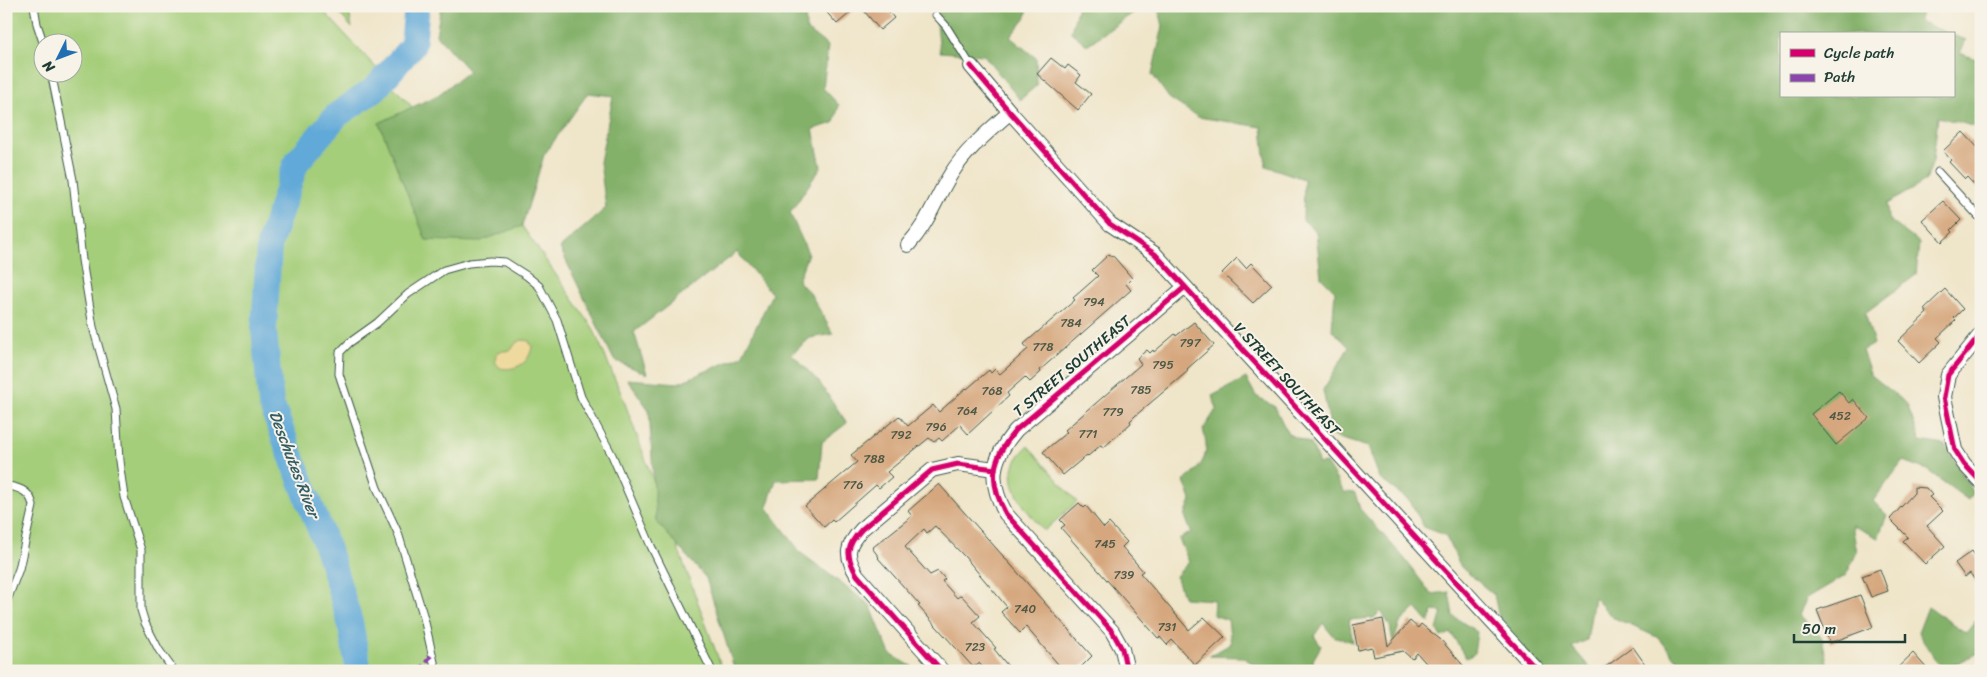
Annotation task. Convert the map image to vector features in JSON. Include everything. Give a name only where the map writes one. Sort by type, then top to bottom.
[{"type":"street","name":"V STREET SOUTHEAST","points":[[971,66],[1110,224],[1155,254],[1538,671]]},
{"type":"street","points":[[908,244],[926,222],[950,175],[971,147],[1010,112]]},
{"type":"street","name":"T STREET SOUTHEAST","points":[[1126,671],[1127,665],[1122,649],[1112,631],[1006,514],[998,500],[994,483],[995,469],[998,456],[1016,430],[1185,287]]},
{"type":"street","points":[[1981,334],[1948,375],[1944,397],[1955,450],[1964,464],[1981,482]]},
{"type":"street","points":[[942,671],[857,575],[849,561],[849,549],[853,538],[862,529],[932,470],[958,464],[995,469]]},
{"type":"lane","points":[[34,6],[40,32]]},
{"type":"lane","points":[[936,15],[946,26],[971,66]]},
{"type":"lane","points":[[53,82],[73,180],[82,260],[93,327],[116,409],[119,461],[124,496],[141,550],[141,610],[145,623],[159,650],[174,671]]},
{"type":"lane","points":[[1938,172],[1981,219]]},
{"type":"lane","points":[[436,671],[424,618],[398,533],[377,488],[339,374],[340,352],[427,280],[444,270],[469,263],[490,261],[505,262],[539,286],[557,320],[581,397],[612,455],[651,546],[712,671]]},
{"type":"lane","points":[[6,486],[23,490],[32,499],[34,506],[19,568],[6,603]]},
{"type":"green space","points":[[6,6],[319,6],[522,226],[593,328],[623,398],[723,671],[6,671]]},
{"type":"green space","points":[[333,6],[348,6],[352,28]]},
{"type":"green space","points":[[441,6],[805,6],[806,29],[828,46],[823,88],[839,105],[834,123],[813,129],[821,167],[790,213],[808,253],[798,281],[810,293],[833,334],[810,338],[792,354],[819,382],[847,423],[822,442],[819,479],[776,480],[767,507],[801,553],[870,605],[890,654],[920,671],[735,671],[706,578],[656,521],[649,410],[627,379],[678,383],[742,356],[772,294],[737,252],[634,332],[647,374],[614,360],[560,248],[606,208],[600,162],[613,96],[588,93],[544,155],[522,226],[478,242],[426,240],[379,123],[438,95],[469,71],[436,35]]},
{"type":"green space","points":[[935,6],[1028,6],[1026,17],[1010,37],[1036,58],[1037,85],[1020,100],[984,55],[940,52]]},
{"type":"green space","points":[[1078,6],[1143,6],[1087,45],[1071,32]]},
{"type":"green space","points":[[1158,6],[1923,6],[1919,21],[1945,32],[1780,32],[1780,98],[1954,98],[1954,35],[1966,40],[1960,53],[1981,61],[1981,128],[1938,117],[1933,161],[1926,181],[1887,204],[1888,219],[1919,243],[1916,275],[1865,313],[1874,344],[1862,350],[1870,374],[1907,404],[1920,441],[1945,445],[1974,493],[1968,500],[1927,470],[1903,461],[1873,501],[1887,515],[1878,538],[1852,525],[1857,552],[1846,575],[1807,598],[1799,614],[1822,638],[1827,662],[1837,671],[1699,671],[1675,658],[1659,638],[1612,617],[1594,597],[1587,640],[1572,647],[1590,668],[1588,671],[1542,671],[1500,622],[1494,595],[1461,567],[1445,535],[1424,527],[1410,501],[1380,479],[1368,447],[1332,436],[1323,390],[1349,347],[1332,330],[1335,291],[1321,277],[1316,231],[1303,220],[1304,179],[1266,166],[1262,127],[1198,117],[1169,98],[1152,74],[1163,26]]},
{"type":"green space","points":[[1246,378],[1256,396],[1275,407],[1288,434],[1311,444],[1319,464],[1326,463],[1344,492],[1355,493],[1360,509],[1404,558],[1431,594],[1449,592],[1453,616],[1477,632],[1474,654],[1466,658],[1451,633],[1441,637],[1437,630],[1442,612],[1433,611],[1429,623],[1416,608],[1400,623],[1393,643],[1390,626],[1381,611],[1374,618],[1349,620],[1353,642],[1333,636],[1323,623],[1314,636],[1321,646],[1313,660],[1314,671],[1305,671],[1303,669],[1301,671],[1251,671],[1259,667],[1242,657],[1209,656],[1231,644],[1228,620],[1213,615],[1214,600],[1184,598],[1176,576],[1189,562],[1179,539],[1191,532],[1185,516],[1191,500],[1184,481],[1200,465],[1206,453],[1203,430],[1217,408],[1212,396]]},
{"type":"green space","points":[[1028,446],[1077,502],[1044,531],[1028,511],[1015,490],[1013,468],[1018,457]]},
{"type":"green space","points":[[1928,607],[1966,633],[1981,614],[1981,652],[1942,670],[1918,633]]},
{"type":"sand","points":[[522,340],[529,341],[532,347],[525,362],[516,367],[500,368],[495,362],[498,352],[511,350],[516,343]]},
{"type":"building","points":[[821,6],[858,6],[837,24]]},
{"type":"building","points":[[860,6],[884,6],[894,18],[880,30]]},
{"type":"building","points":[[1051,58],[1065,69],[1068,65],[1081,75],[1076,82],[1091,94],[1078,110],[1037,74]]},
{"type":"building","points":[[1963,132],[1981,151],[1981,192],[1949,162],[1951,160],[1943,151]]},
{"type":"building","points":[[1943,201],[1961,220],[1951,230],[1953,232],[1942,242],[1922,220]]},
{"type":"building","points":[[1109,254],[1114,257],[1132,278],[1126,284],[1131,290],[1040,370],[1041,372],[1030,382],[1025,377],[1007,393],[1009,396],[968,434],[960,425],[942,441],[939,438],[934,442],[929,438],[887,472],[892,477],[879,488],[876,485],[834,522],[832,520],[824,527],[805,506],[857,462],[851,455],[899,416],[908,426],[933,405],[939,412],[989,370],[991,373],[995,369],[1000,374],[1028,349],[1024,344],[1075,300],[1073,298],[1098,276],[1092,270]]},
{"type":"building","points":[[1237,258],[1246,268],[1251,263],[1272,285],[1253,303],[1222,273]]},
{"type":"building","points":[[1945,289],[1963,309],[1954,318],[1956,320],[1937,338],[1941,342],[1919,363],[1898,341],[1927,313],[1924,309]]},
{"type":"building","points":[[1194,322],[1214,345],[1187,369],[1188,371],[1135,416],[1130,421],[1131,423],[1103,448],[1101,445],[1063,475],[1043,452],[1067,432],[1065,430],[1141,364],[1137,358],[1147,350],[1150,353],[1153,350],[1154,352],[1175,334],[1176,336]]},
{"type":"building","points":[[1839,391],[1849,403],[1853,399],[1869,418],[1836,445],[1811,414]]},
{"type":"building","points":[[939,484],[1092,656],[1077,671],[1064,671],[1026,627],[1020,633],[1001,612],[1007,607],[965,557],[935,526],[927,533],[924,529],[905,547],[930,575],[938,571],[945,579],[942,581],[957,598],[961,595],[980,616],[973,622],[996,648],[994,649],[1012,671],[986,671],[979,663],[973,667],[878,558],[872,548],[912,516],[908,511]]},
{"type":"building","points":[[1914,487],[1926,488],[1932,495],[1929,497],[1943,511],[1927,526],[1945,546],[1925,564],[1903,541],[1908,537],[1890,519],[1914,493]]},
{"type":"building","points":[[1079,503],[1084,508],[1086,506],[1104,528],[1109,523],[1127,542],[1122,547],[1143,571],[1140,573],[1189,630],[1204,617],[1225,637],[1195,665],[1172,640],[1167,645],[1160,637],[1158,638],[1061,528],[1065,525],[1060,520]]},
{"type":"building","points":[[1972,551],[1981,564],[1981,589],[1970,573],[1965,577],[1955,563]]},
{"type":"building","points":[[1880,569],[1888,591],[1871,597],[1862,576]]},
{"type":"building","points":[[1860,595],[1873,627],[1830,643],[1817,610]]},
{"type":"building","points":[[1383,619],[1388,646],[1410,621],[1418,628],[1421,624],[1441,640],[1468,671],[1433,671],[1417,653],[1412,659],[1403,651],[1374,657],[1372,647],[1358,650],[1353,625]]},
{"type":"building","points":[[1633,647],[1650,671],[1600,671]]},
{"type":"building","points":[[1913,653],[1929,671],[1894,671]]},
{"type":"waterway","name":"Deschutes River","points":[[357,671],[350,622],[328,550],[271,404],[264,330],[269,245],[296,163],[337,115],[375,89],[413,45],[417,6]]},
{"type":"marked path","points":[[418,671],[432,655]]},
{"type":"cycle path","points":[[971,66],[1110,224],[1155,254],[1538,671]]},
{"type":"cycle path","points":[[1127,671],[1122,649],[1112,631],[1006,514],[996,490],[995,470],[1002,450],[1016,430],[1185,287]]},
{"type":"cycle path","points":[[1981,334],[1948,375],[1944,397],[1955,450],[1964,464],[1981,482]]},
{"type":"cycle path","points":[[942,671],[857,575],[850,562],[850,546],[862,529],[932,470],[958,464],[995,469]]}]
